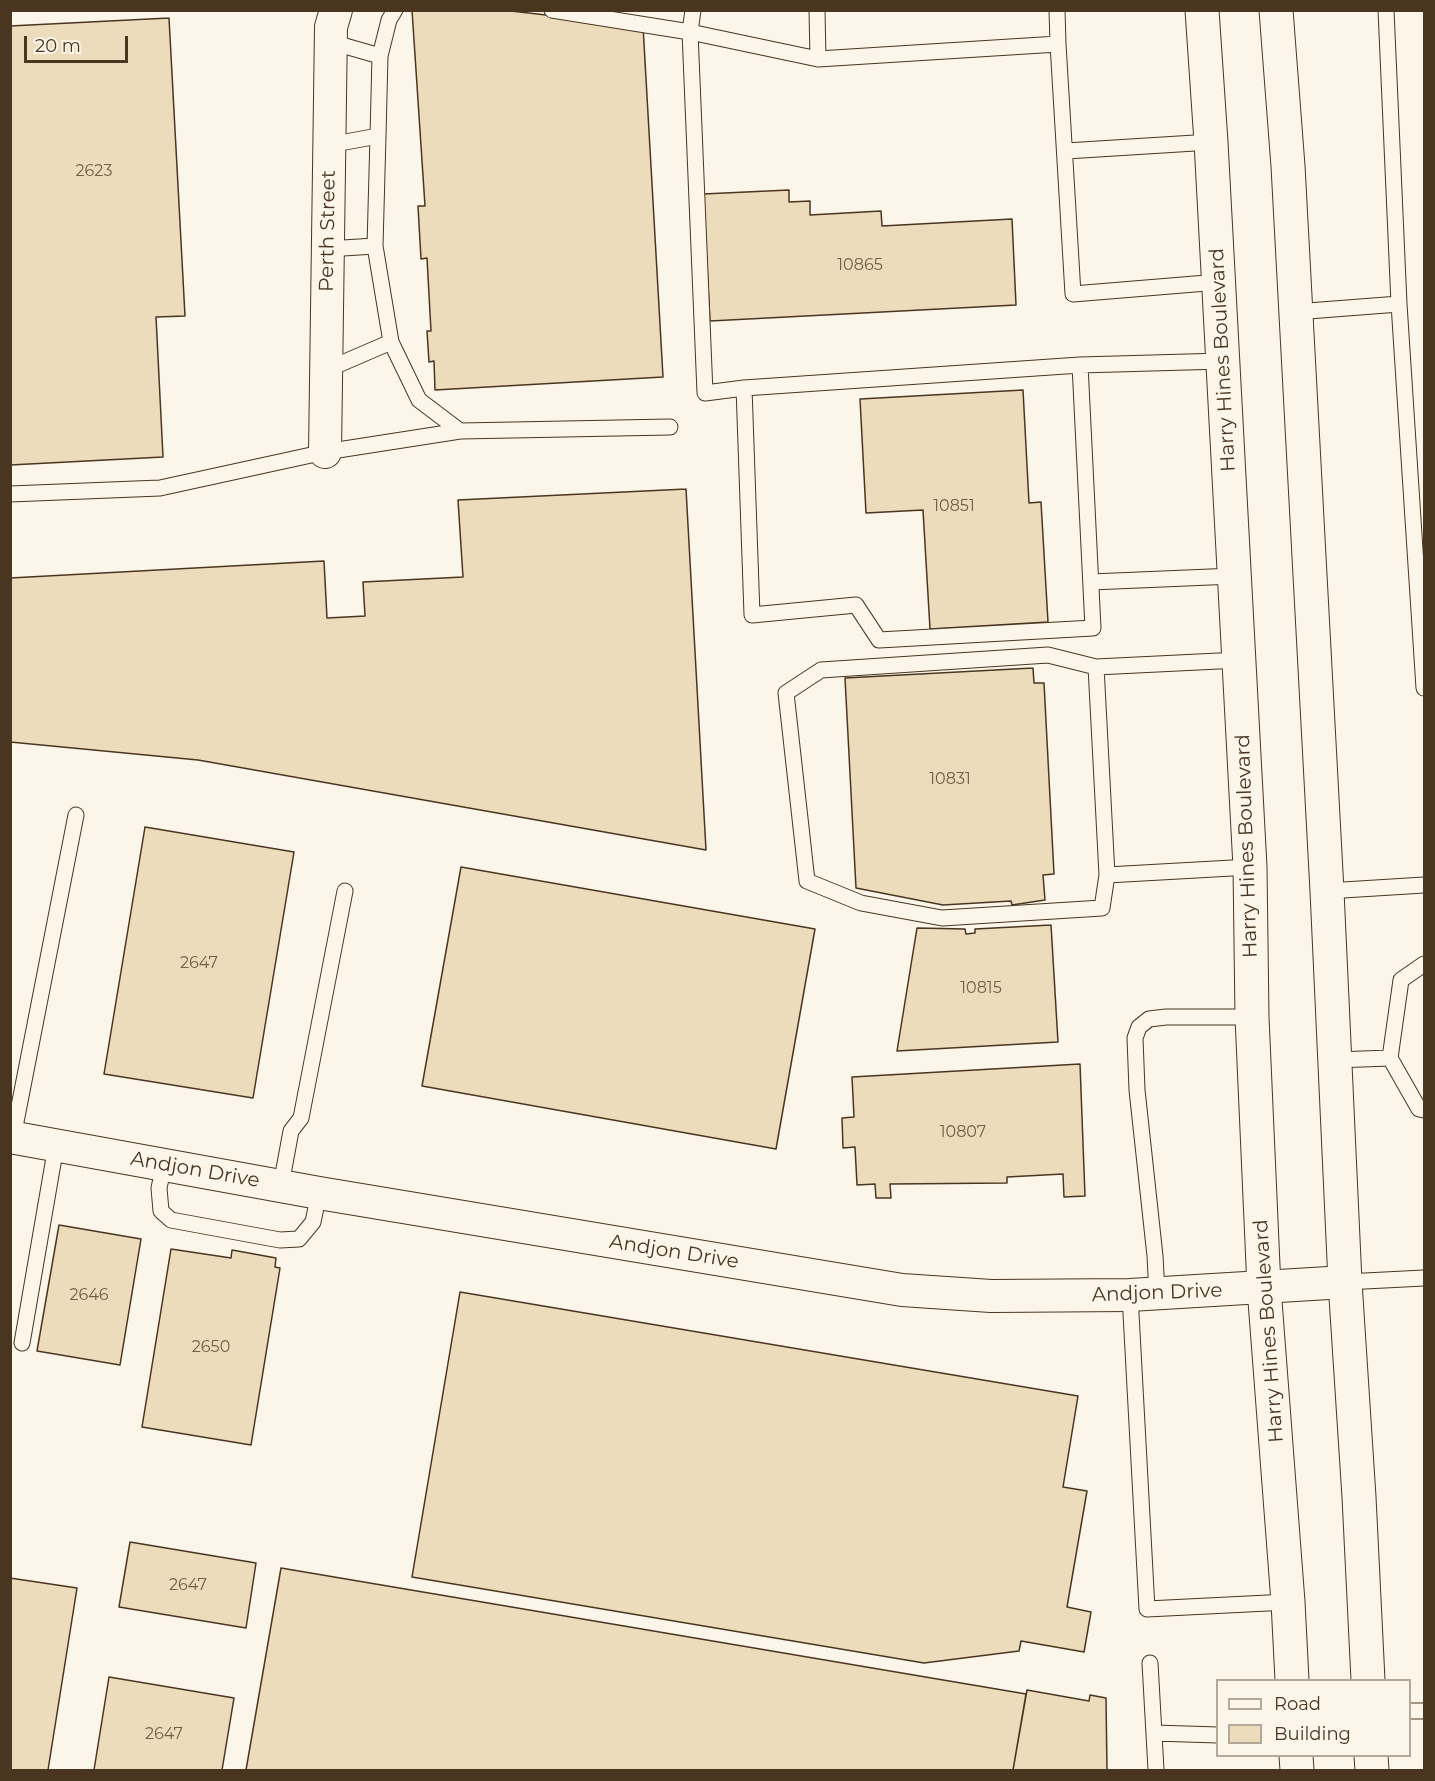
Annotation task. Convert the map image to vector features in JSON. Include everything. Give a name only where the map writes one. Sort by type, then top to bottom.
[{"type":"main road","name":"Harry Hines Boulevard","points":[[1202,10],[1250,867],[1252,1017],[1264,1288],[1292,1679]]},
{"type":"main road","points":[[1276,10],[1288,166],[1327,891],[1345,1282],[1368,1679]]},
{"type":"street","name":"Perth Street","points":[[325,452],[331,27],[336,10]]},
{"type":"street","name":"Andjon Drive","points":[[12,1137],[319,1193],[902,1290],[991,1296],[1144,1294],[1345,1282]]},
{"type":"lane","points":[[395,10],[389,20],[380,56],[375,246],[391,342],[418,400],[460,431]]},
{"type":"lane","points":[[552,10],[690,32],[818,59],[1058,44]]},
{"type":"lane","points":[[693,10],[690,32],[705,393],[744,388],[1080,365],[1223,362]]},
{"type":"lane","points":[[817,10],[818,59]]},
{"type":"lane","points":[[1056,10],[1073,294],[1219,282]]},
{"type":"lane","points":[[1386,10],[1399,304],[1425,688]]},
{"type":"lane","points":[[331,42],[380,56]]},
{"type":"lane","points":[[329,145],[378,136]]},
{"type":"lane","points":[[1066,151],[1211,142]]},
{"type":"lane","points":[[327,249],[375,246]]},
{"type":"lane","points":[[1295,312],[1399,304]]},
{"type":"lane","points":[[326,370],[391,342]]},
{"type":"lane","points":[[744,388],[752,615],[856,605],[879,640],[1093,628],[1080,365]]},
{"type":"lane","points":[[10,494],[160,488],[325,452],[460,431],[670,427]]},
{"type":"lane","points":[[1091,582],[1234,576]]},
{"type":"lane","points":[[1096,667],[1107,875],[1102,908],[942,918],[861,903],[807,880],[786,693],[820,670],[1048,654],[1096,667],[1239,660]]},
{"type":"lane","points":[[12,1137],[76,815]]},
{"type":"lane","points":[[1107,875],[1250,867]]},
{"type":"lane","points":[[1327,891],[1425,885]]},
{"type":"lane","points":[[281,1185],[291,1131],[301,1118],[345,891]]},
{"type":"lane","points":[[1425,964],[1401,980],[1390,1058],[1419,1109],[1425,1110]]},
{"type":"lane","points":[[1252,1017],[1149,1019],[1139,1027],[1135,1038],[1137,1090],[1155,1256],[1144,1294],[1147,1609],[1288,1602]]},
{"type":"lane","points":[[1335,1060],[1390,1058]]},
{"type":"lane","points":[[22,1343],[56,1146]]},
{"type":"lane","points":[[164,1165],[159,1188],[161,1211],[171,1220],[280,1240],[299,1239],[313,1222],[319,1193]]},
{"type":"lane","points":[[1345,1282],[1425,1278]]},
{"type":"lane","points":[[1150,1664],[1156,1770]]},
{"type":"lane","points":[[1154,1733],[1216,1736]]},
{"type":"building","points":[[412,10],[502,10],[643,26],[663,377],[435,390],[434,361],[429,362],[427,331],[431,331],[427,258],[421,259],[418,206],[425,206]]},
{"type":"building","points":[[169,18],[185,316],[156,317],[163,457],[10,465],[10,26]]},
{"type":"building","points":[[789,190],[789,202],[810,201],[810,215],[881,211],[882,226],[1012,219],[1016,305],[710,321],[703,194]]},
{"type":"building","points":[[1023,390],[1029,503],[1041,502],[1048,622],[930,629],[923,510],[866,513],[860,399]]},
{"type":"building","points":[[686,489],[706,850],[198,760],[10,742],[10,578],[324,561],[327,618],[365,616],[363,582],[463,577],[458,500]]},
{"type":"building","points":[[1033,668],[1034,683],[1044,683],[1054,874],[1043,875],[1045,900],[1012,905],[1011,901],[943,905],[856,888],[845,678]]},
{"type":"building","points":[[145,827],[294,852],[253,1098],[104,1074]]},
{"type":"building","points":[[461,867],[815,929],[776,1149],[422,1086]]},
{"type":"building","points":[[1051,925],[1058,1042],[897,1051],[917,928],[965,929],[966,934],[975,933],[975,929]]},
{"type":"building","points":[[1080,1064],[1085,1196],[1064,1197],[1063,1174],[1007,1177],[1007,1183],[890,1184],[891,1198],[876,1198],[875,1184],[857,1185],[855,1147],[843,1148],[842,1118],[854,1117],[852,1077]]},
{"type":"building","points":[[59,1225],[141,1239],[120,1365],[37,1351]]},
{"type":"building","points":[[171,1249],[231,1258],[232,1250],[276,1258],[275,1267],[280,1268],[251,1445],[142,1427]]},
{"type":"building","points":[[460,1292],[1078,1396],[1063,1487],[1087,1491],[1067,1607],[1091,1612],[1084,1652],[1021,1641],[1019,1651],[924,1663],[412,1577]]},
{"type":"building","points":[[130,1542],[256,1563],[246,1628],[119,1607]]},
{"type":"building","points":[[281,1568],[1026,1694],[1013,1770],[246,1770]]},
{"type":"building","points":[[10,1578],[77,1588],[48,1770],[10,1770]]},
{"type":"building","points":[[109,1677],[234,1698],[222,1770],[94,1770]]},
{"type":"building","points":[[1027,1690],[1089,1701],[1090,1695],[1106,1698],[1107,1770],[1013,1770]]}]
